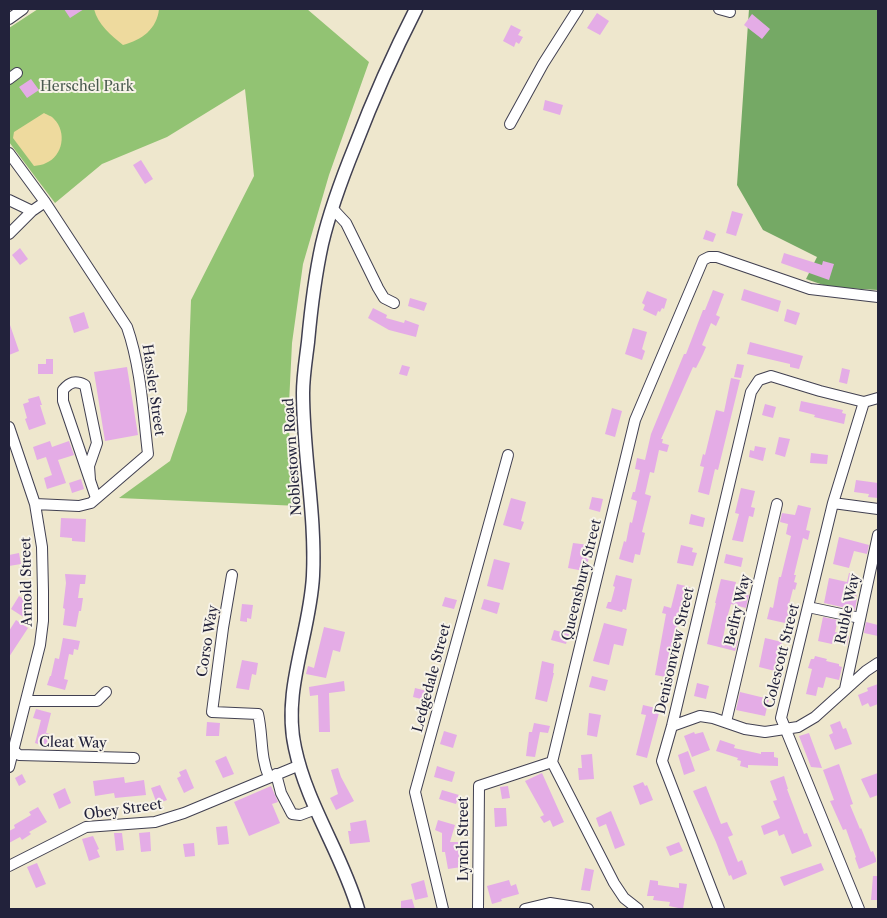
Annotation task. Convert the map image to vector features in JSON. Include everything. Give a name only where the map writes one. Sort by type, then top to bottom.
[{"type":"main road","name":"Noblestown Road","points":[[358,909],[353,892],[316,809],[295,747],[292,704],[299,659],[309,618],[314,560],[303,390],[316,276],[322,243],[336,194],[386,70],[416,9]]},
{"type":"street","points":[[9,19],[23,9]]},
{"type":"street","points":[[510,124],[543,64],[578,9]]},
{"type":"street","points":[[719,9],[730,12]]},
{"type":"street","points":[[9,153],[45,202],[32,211],[9,234]]},
{"type":"street","points":[[9,200],[32,211]]},
{"type":"street","name":"Hassler Street","points":[[45,202],[127,327],[132,340],[148,454],[96,498]]},
{"type":"street","points":[[332,208],[346,223],[384,298],[394,303]]},
{"type":"street","name":"Queensbury Street","points":[[552,762],[635,420],[703,260],[709,257],[717,258],[810,289],[878,298]]},
{"type":"street","name":"Denisonview Street","points":[[719,909],[662,760],[672,726],[751,392],[759,380],[771,376],[864,402]]},
{"type":"street","points":[[35,504],[79,506],[90,503],[96,498],[63,401],[63,390],[69,383],[75,382],[85,385],[97,443],[90,466],[90,480]]},
{"type":"street","points":[[864,402],[878,398]]},
{"type":"street","name":"Colescott Street","points":[[859,909],[781,718],[833,503],[864,402]]},
{"type":"street","name":"Arnold Street","points":[[9,427],[35,504],[42,547],[43,621],[40,645],[11,750],[9,767]]},
{"type":"street","name":"Ledgedale Street","points":[[443,909],[415,792],[508,455]]},
{"type":"street","points":[[833,503],[878,509]]},
{"type":"street","name":"Belfry Way","points":[[726,722],[777,504]]},
{"type":"street","name":"Ruble Way","points":[[845,689],[878,535]]},
{"type":"street","name":"Corso Way","points":[[232,575],[221,637],[212,712],[258,714],[262,729],[265,766],[272,776]]},
{"type":"street","points":[[808,607],[860,618]]},
{"type":"street","points":[[672,726],[700,716],[745,729],[765,732],[798,727],[815,717],[845,689],[878,663]]},
{"type":"street","points":[[26,700],[97,701],[106,692]]},
{"type":"street","name":"Cleat Way","points":[[11,750],[19,755],[134,758]]},
{"type":"street","points":[[552,762],[614,883],[624,898],[638,909]]},
{"type":"street","name":"Lynch Street","points":[[478,909],[479,786],[552,762]]},
{"type":"street","name":"Obey Street","points":[[9,866],[86,827],[155,822],[184,813],[300,765]]},
{"type":"street","points":[[272,776],[292,814],[300,815],[316,809]]},
{"type":"street","points":[[525,909],[550,903],[588,909]]},
{"type":"green space","name":"Herschel Park","points":[[38,9],[307,9],[369,62],[329,175],[303,264],[292,343],[288,424],[299,506],[119,498],[170,461],[187,411],[191,300],[254,176],[245,89],[167,137],[102,164],[55,203],[9,142],[9,28]]},
{"type":"green space","points":[[749,9],[878,9],[878,290],[829,287],[806,279],[817,257],[763,230],[737,185]]},
{"type":"sand","points":[[94,9],[159,9],[152,28],[147,33],[123,45],[102,25]]},
{"type":"sand","points":[[44,113],[53,118],[58,124],[61,130],[61,143],[52,160],[34,166],[13,138],[14,132]]},
{"type":"building","points":[[64,9],[84,9],[70,18]]},
{"type":"building","points":[[597,13],[609,21],[600,35],[587,28]]},
{"type":"building","points":[[752,14],[770,29],[762,39],[744,25]]},
{"type":"building","points":[[511,25],[521,30],[518,35],[523,37],[519,44],[516,42],[514,47],[503,41]]},
{"type":"building","points":[[31,79],[39,90],[27,98],[19,87]]},
{"type":"building","points":[[545,100],[563,105],[560,115],[543,110]]},
{"type":"building","points":[[141,160],[153,179],[145,184],[133,165]]},
{"type":"building","points":[[732,211],[743,214],[736,236],[726,233]]},
{"type":"building","points":[[706,230],[716,234],[713,242],[703,239]]},
{"type":"building","points":[[20,248],[28,259],[20,265],[12,255]]},
{"type":"building","points":[[784,253],[822,265],[823,261],[834,264],[829,280],[781,263]]},
{"type":"building","points":[[744,289],[781,301],[778,312],[741,300]]},
{"type":"building","points":[[713,290],[724,294],[716,315],[720,317],[716,326],[711,323],[702,345],[706,347],[703,354],[696,368],[693,367],[661,439],[663,439],[662,443],[669,445],[667,452],[659,450],[654,473],[650,472],[645,494],[651,496],[642,532],[645,533],[640,555],[635,554],[633,563],[619,559],[624,541],[626,542],[630,522],[632,523],[637,501],[631,499],[633,492],[635,492],[640,470],[635,469],[637,458],[645,460],[651,434]]},
{"type":"building","points":[[647,291],[667,299],[664,309],[662,308],[660,312],[658,311],[656,316],[643,310],[645,305],[642,303]]},
{"type":"building","points":[[410,298],[427,303],[424,311],[408,306]]},
{"type":"building","points":[[373,308],[387,315],[386,318],[404,323],[405,320],[419,325],[416,337],[389,330],[368,318]]},
{"type":"building","points":[[787,309],[800,313],[796,325],[784,321]]},
{"type":"building","points":[[84,312],[89,328],[74,333],[69,317]]},
{"type":"building","points":[[9,326],[19,351],[9,355]]},
{"type":"building","points":[[633,328],[647,332],[642,349],[645,351],[642,360],[625,354]]},
{"type":"building","points":[[750,342],[803,356],[799,369],[790,367],[790,364],[747,354]]},
{"type":"building","points":[[46,359],[53,359],[53,374],[38,374],[38,364],[46,364]]},
{"type":"building","points":[[737,364],[744,365],[741,378],[734,377]]},
{"type":"building","points":[[402,365],[410,367],[407,376],[399,374]]},
{"type":"building","points":[[127,367],[138,435],[105,441],[94,372]]},
{"type":"building","points":[[842,368],[850,370],[847,384],[839,382]]},
{"type":"building","points":[[731,378],[740,380],[718,470],[715,469],[709,495],[698,492],[704,467],[700,466],[703,454],[705,455],[716,410],[724,412]]},
{"type":"building","points":[[39,396],[46,424],[29,430],[23,404],[29,402],[28,399]]},
{"type":"building","points":[[801,401],[843,410],[842,413],[846,414],[844,424],[814,417],[815,415],[799,411]]},
{"type":"building","points":[[765,404],[776,407],[773,418],[762,415]]},
{"type":"building","points":[[612,408],[622,411],[615,437],[605,434]]},
{"type":"building","points":[[779,437],[790,439],[785,457],[775,454]]},
{"type":"building","points":[[50,441],[52,447],[69,441],[74,455],[58,460],[66,483],[47,489],[44,478],[52,475],[46,457],[37,460],[33,447]]},
{"type":"building","points":[[755,446],[766,448],[763,461],[749,457],[750,450],[754,451]]},
{"type":"building","points":[[811,453],[828,455],[827,464],[810,463]]},
{"type":"building","points":[[81,479],[84,489],[72,493],[69,483]]},
{"type":"building","points":[[856,480],[878,483],[878,498],[868,497],[869,494],[854,492]]},
{"type":"building","points":[[741,488],[755,491],[751,507],[755,508],[753,517],[749,516],[743,542],[732,540],[739,514],[735,513]]},
{"type":"building","points":[[592,497],[603,499],[600,512],[589,509]]},
{"type":"building","points":[[511,498],[526,502],[521,521],[524,522],[521,530],[503,525]]},
{"type":"building","points":[[798,505],[811,508],[806,530],[810,531],[808,540],[803,538],[794,575],[796,575],[794,582],[797,583],[795,590],[793,589],[787,612],[791,613],[790,620],[786,619],[785,623],[767,619],[770,607],[773,608],[779,577],[781,577],[791,536],[786,534],[788,524],[780,522],[782,513],[795,515]]},
{"type":"building","points":[[691,514],[705,518],[703,527],[689,524]]},
{"type":"building","points":[[61,518],[86,519],[85,542],[72,541],[72,538],[60,537]]},
{"type":"building","points":[[839,537],[869,545],[867,554],[854,551],[849,568],[833,564]]},
{"type":"building","points":[[573,543],[589,545],[588,552],[590,552],[584,571],[568,568]]},
{"type":"building","points":[[681,545],[693,548],[692,552],[697,553],[693,566],[677,563]]},
{"type":"building","points":[[19,553],[21,564],[9,566],[9,555]]},
{"type":"building","points":[[726,554],[743,558],[741,567],[724,563]]},
{"type":"building","points":[[494,559],[510,563],[503,590],[487,586]]},
{"type":"building","points":[[849,573],[859,576],[855,593],[857,593],[857,598],[855,610],[824,603],[829,578],[847,582]]},
{"type":"building","points":[[65,574],[86,575],[85,584],[80,584],[78,598],[83,598],[76,627],[63,625]]},
{"type":"building","points":[[616,575],[632,579],[626,610],[623,609],[622,612],[606,608],[608,602],[611,602]]},
{"type":"building","points":[[721,579],[736,582],[734,592],[749,595],[746,608],[731,604],[727,618],[723,638],[738,641],[735,651],[707,644]]},
{"type":"building","points":[[677,584],[690,587],[688,598],[684,597],[675,637],[679,638],[671,678],[655,675],[666,614],[662,613],[664,606],[671,608]]},
{"type":"building","points":[[19,596],[29,603],[25,609],[29,612],[25,618],[11,609]]},
{"type":"building","points":[[445,597],[457,600],[454,609],[442,606]]},
{"type":"building","points":[[484,599],[500,603],[497,614],[481,609]]},
{"type":"building","points":[[242,604],[253,605],[251,619],[247,618],[247,622],[240,621]]},
{"type":"building","points":[[823,617],[838,620],[835,632],[849,636],[847,645],[833,641],[832,644],[818,641]]},
{"type":"building","points":[[16,620],[28,628],[9,657],[9,631]]},
{"type":"building","points":[[866,622],[878,625],[878,636],[864,633]]},
{"type":"building","points":[[604,623],[627,629],[623,646],[614,644],[609,665],[593,661]]},
{"type":"building","points":[[324,627],[345,632],[340,652],[333,650],[326,678],[306,674],[308,666],[314,668]]},
{"type":"building","points":[[554,630],[569,634],[566,644],[551,640]]},
{"type":"building","points":[[63,638],[80,641],[78,650],[74,649],[73,655],[69,654],[64,679],[68,680],[65,690],[47,685],[55,658],[59,659]]},
{"type":"building","points":[[765,638],[782,642],[775,671],[759,667]]},
{"type":"building","points":[[815,656],[827,659],[826,661],[839,664],[842,667],[839,680],[826,677],[823,688],[818,687],[816,696],[806,694],[812,669],[808,668],[811,659],[814,659]]},
{"type":"building","points":[[242,660],[258,663],[256,675],[252,674],[249,690],[236,688]]},
{"type":"building","points":[[542,661],[554,664],[554,673],[547,702],[535,699]]},
{"type":"building","points":[[592,676],[608,680],[605,691],[589,687]]},
{"type":"building","points":[[344,681],[345,691],[329,693],[330,732],[319,732],[318,695],[310,696],[309,687]]},
{"type":"building","points":[[697,683],[709,686],[706,699],[694,696]]},
{"type":"building","points":[[878,684],[878,704],[870,707],[868,703],[862,706],[858,695],[868,691],[867,688]]},
{"type":"building","points":[[415,688],[431,692],[429,701],[413,697]]},
{"type":"building","points":[[740,692],[769,699],[765,716],[736,710]]},
{"type":"building","points":[[643,705],[660,709],[647,758],[636,755],[646,715],[641,714]]},
{"type":"building","points":[[36,709],[51,713],[46,733],[50,734],[47,747],[35,743],[41,720],[33,718]]},
{"type":"building","points":[[589,713],[601,715],[597,737],[587,735]]},
{"type":"building","points":[[840,721],[843,729],[846,728],[852,744],[835,750],[829,735],[833,733],[830,725]]},
{"type":"building","points":[[207,722],[220,723],[219,736],[206,736]]},
{"type":"building","points":[[534,723],[550,726],[548,733],[540,732],[535,757],[526,756],[529,732],[532,732]]},
{"type":"building","points":[[444,731],[457,735],[453,748],[440,744]]},
{"type":"building","points":[[694,732],[695,734],[703,732],[710,750],[692,757],[684,736]]},
{"type":"building","points":[[809,733],[822,768],[811,767],[799,736]]},
{"type":"building","points":[[720,740],[735,745],[734,748],[761,754],[761,752],[774,752],[774,757],[778,758],[778,766],[748,765],[748,768],[740,766],[741,761],[737,760],[738,758],[716,751]]},
{"type":"building","points":[[688,751],[695,771],[684,775],[678,755]]},
{"type":"building","points":[[592,754],[594,779],[579,780],[578,768],[582,768],[581,755]]},
{"type":"building","points":[[226,756],[234,774],[223,778],[215,761]]},
{"type":"building","points":[[839,764],[853,804],[850,805],[876,859],[876,862],[859,869],[846,829],[843,830],[830,801],[834,800],[823,770]]},
{"type":"building","points":[[437,766],[455,772],[452,782],[434,777]]},
{"type":"building","points":[[338,768],[354,801],[336,810],[330,798],[338,794],[331,770]]},
{"type":"building","points":[[186,769],[194,788],[184,793],[177,778],[181,776],[179,772]]},
{"type":"building","points":[[542,773],[564,822],[553,827],[550,820],[544,823],[540,817],[544,815],[525,781]]},
{"type":"building","points":[[878,773],[878,795],[870,798],[861,779]]},
{"type":"building","points":[[22,774],[26,782],[19,786],[15,778]]},
{"type":"building","points":[[784,776],[804,834],[807,833],[812,846],[792,854],[784,834],[779,836],[777,830],[764,835],[761,826],[780,818],[773,801],[777,800],[770,781]]},
{"type":"building","points":[[124,777],[125,783],[144,780],[146,795],[115,798],[114,793],[95,796],[93,781]]},
{"type":"building","points":[[643,782],[645,786],[647,785],[653,800],[640,805],[633,786]]},
{"type":"building","points":[[160,785],[167,800],[157,804],[151,788]]},
{"type":"building","points":[[271,786],[278,802],[272,804],[280,823],[249,836],[234,802]]},
{"type":"building","points":[[508,786],[510,798],[502,799],[500,787]]},
{"type":"building","points":[[706,786],[721,824],[727,822],[733,835],[728,837],[738,862],[742,860],[747,874],[733,880],[731,875],[729,876],[693,791]]},
{"type":"building","points":[[65,788],[71,803],[59,809],[53,794]]},
{"type":"building","points":[[442,790],[459,795],[456,804],[439,799]]},
{"type":"building","points":[[38,807],[47,822],[29,832],[31,834],[22,840],[20,837],[9,843],[9,831],[15,828],[14,825],[31,815],[29,812]]},
{"type":"building","points":[[494,808],[506,808],[507,826],[495,827]]},
{"type":"building","points":[[611,811],[625,845],[615,849],[606,824],[599,827],[596,818]]},
{"type":"building","points":[[366,820],[370,842],[350,844],[348,831],[351,831],[350,823]]},
{"type":"building","points":[[438,820],[455,825],[450,842],[459,842],[459,856],[466,854],[468,866],[448,869],[445,852],[442,852],[442,833],[435,830]]},
{"type":"building","points":[[227,826],[229,844],[218,845],[216,827]]},
{"type":"building","points":[[150,832],[151,851],[141,852],[139,833]]},
{"type":"building","points":[[114,833],[122,833],[124,850],[116,851]]},
{"type":"building","points":[[93,836],[99,849],[97,850],[100,857],[89,861],[82,839]]},
{"type":"building","points":[[679,842],[683,851],[670,856],[666,847]]},
{"type":"building","points":[[194,843],[195,856],[185,857],[183,844]]},
{"type":"building","points":[[37,863],[46,884],[36,888],[27,867]]},
{"type":"building","points":[[821,863],[824,870],[784,886],[780,877]]},
{"type":"building","points":[[585,868],[594,870],[590,891],[581,890]]},
{"type":"building","points":[[873,876],[878,876],[878,900],[871,900]]},
{"type":"building","points":[[424,880],[428,897],[415,900],[411,884]]},
{"type":"building","points":[[509,880],[511,886],[516,884],[519,894],[501,899],[502,901],[492,904],[487,886]]},
{"type":"building","points":[[650,880],[658,881],[658,885],[679,888],[679,883],[687,884],[683,909],[669,906],[670,902],[653,900],[654,896],[647,896]]},
{"type":"building","points":[[412,899],[415,909],[401,909],[401,901]]}]
